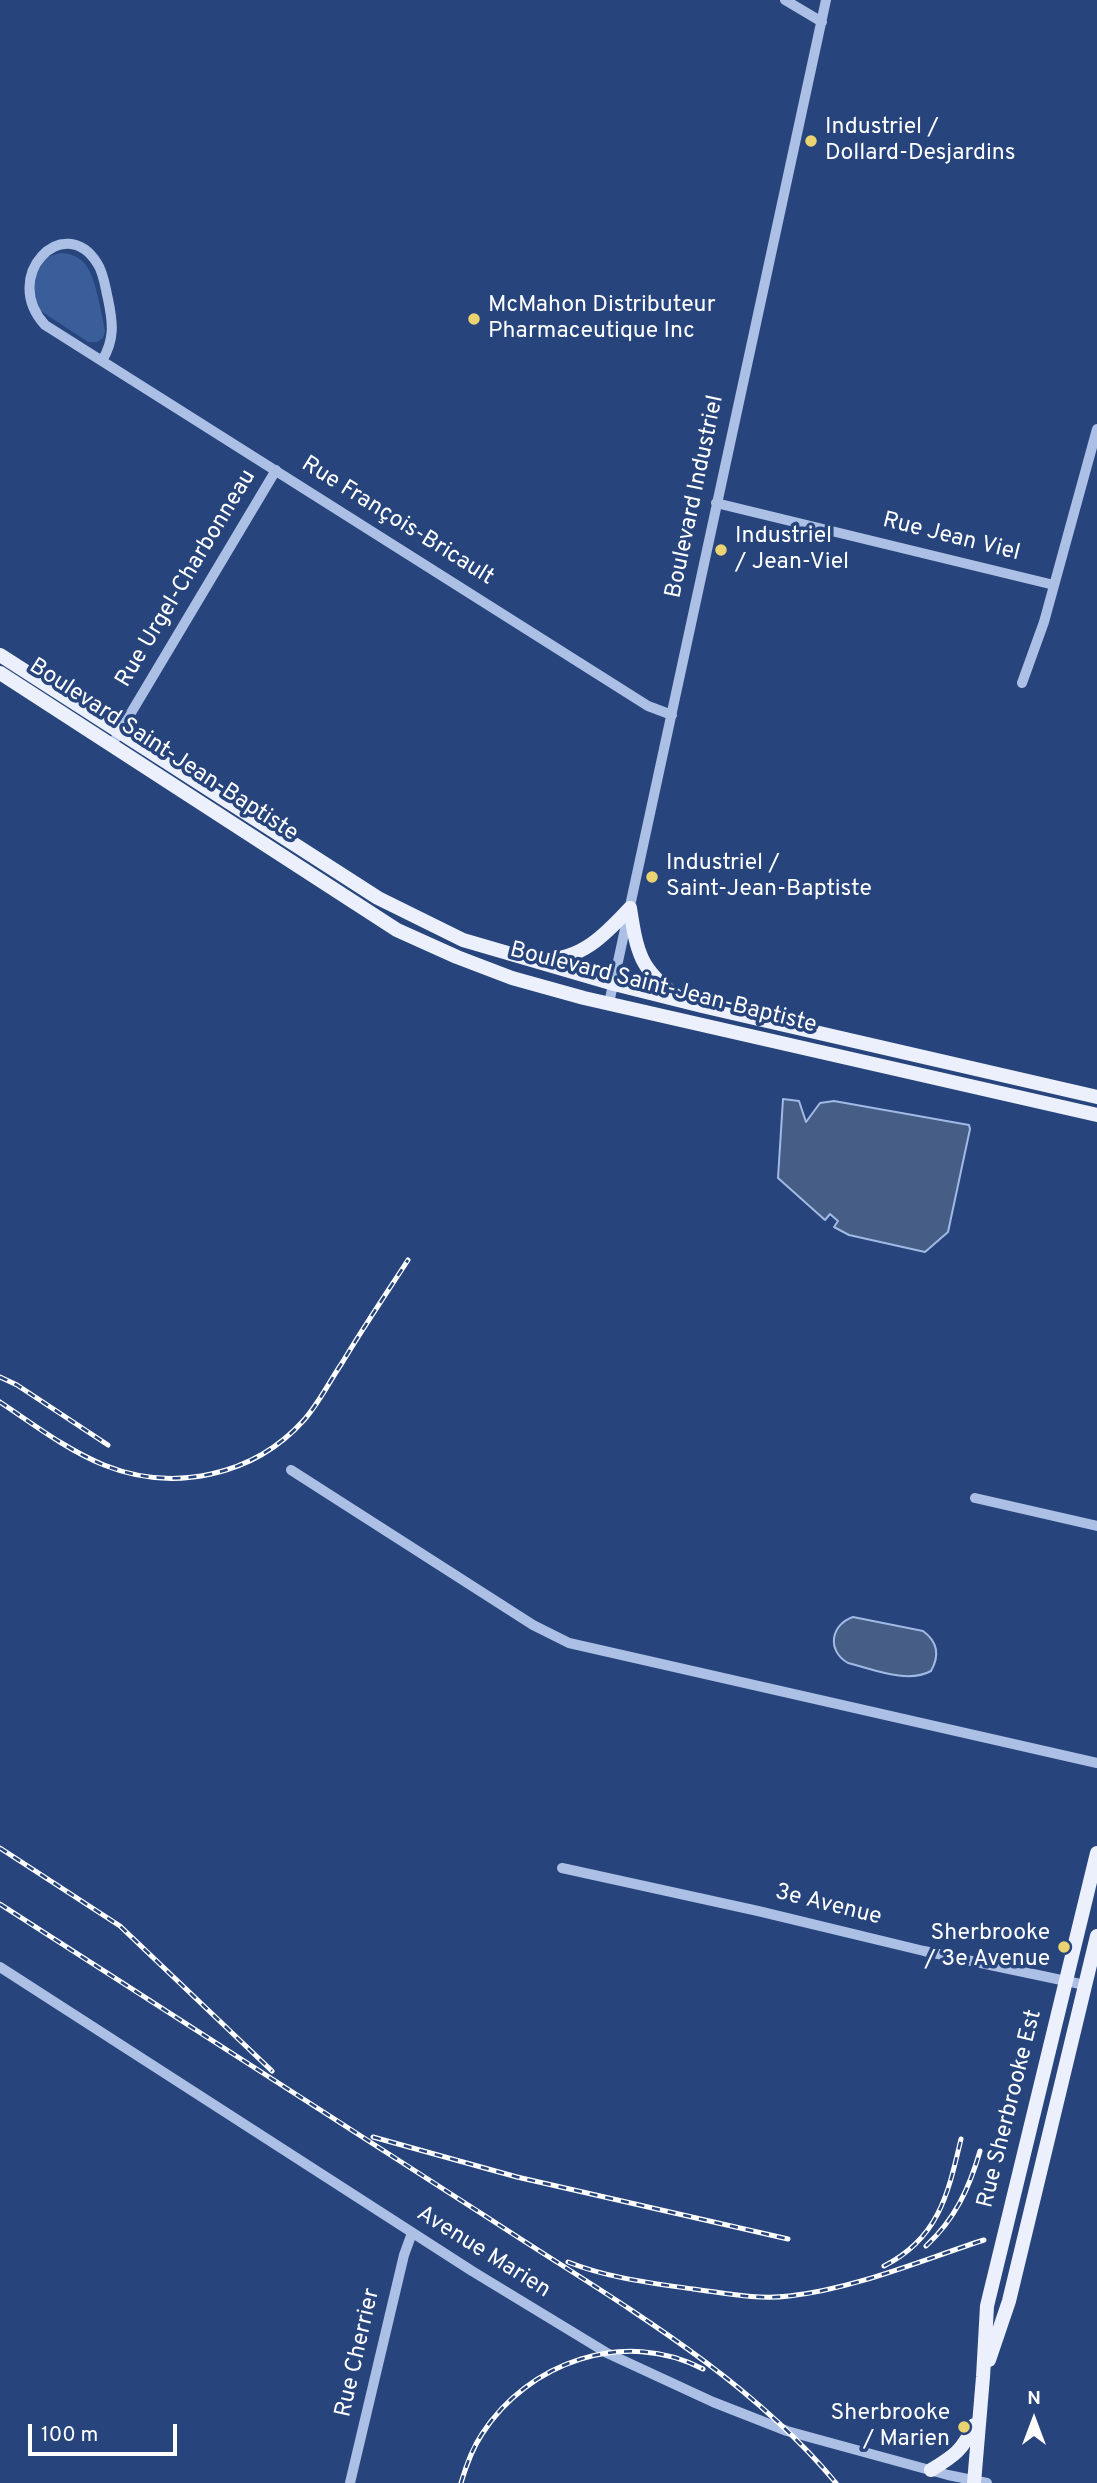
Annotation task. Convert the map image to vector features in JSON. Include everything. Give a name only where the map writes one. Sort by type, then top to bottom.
[{"type":"main road","name":"Boulevard Saint-Jean-Baptiste","points":[[0,655],[378,898],[463,940],[614,984],[702,1006],[1097,1097]]},
{"type":"main road","name":"Boulevard Saint-Jean-Baptiste","points":[[0,674],[397,930],[457,957],[512,978],[708,1028],[835,1054],[1097,1115]]},
{"type":"main road","points":[[520,958],[544,960],[565,957],[586,949],[603,937],[630,908]]},
{"type":"main road","points":[[630,908],[640,959],[660,984],[678,997],[702,1006]]},
{"type":"main road","points":[[835,1054],[839,1038]]},
{"type":"main road","points":[[1017,1097],[1021,1080]]},
{"type":"main road","points":[[1065,1108],[1069,1091]]},
{"type":"main road","name":"Rue Sherbrooke Est","points":[[978,2482],[987,2306],[1097,1853]]},
{"type":"main road","name":"Rue Sherbrooke Est","points":[[983,2377],[1009,2301],[1097,1936]]},
{"type":"main road","points":[[931,2470],[956,2455],[965,2443],[980,2407]]},
{"type":"street","points":[[785,0],[822,22]]},
{"type":"street","name":"Boulevard Industriel","points":[[609,1003],[827,0]]},
{"type":"street","name":"Rue François-Bricault","points":[[102,361],[112,341],[113,330],[103,276],[97,263],[87,252],[76,246],[56,245],[40,250],[29,259],[22,272],[20,293],[33,316],[45,326],[648,706],[671,715]]},
{"type":"street","points":[[1022,683],[1044,622],[1097,429]]},
{"type":"street","name":"Rue Urgel-Charbonneau","points":[[111,745],[276,470]]},
{"type":"street","name":"Rue Jean Viel","points":[[716,503],[1054,585]]},
{"type":"street","points":[[291,1471],[533,1625],[569,1643],[1097,1763]]},
{"type":"street","points":[[975,1498],[1097,1526]]},
{"type":"street","name":"3e Avenue","points":[[562,1868],[1085,1985]]},
{"type":"street","name":"Avenue Marien","points":[[0,1967],[587,2343],[678,2387],[787,2431],[978,2482]]},
{"type":"street","name":"Rue Cherrier","points":[[350,2483],[404,2255],[412,2233]]},
{"type":"shaded area","points":[[61,253],[77,257],[91,273],[105,331],[103,338],[97,342],[88,342],[41,311],[29,287],[46,257]]},
{"type":"shaded area","points":[[783,1099],[799,1101],[806,1122],[820,1103],[834,1101],[969,1125],[948,1232],[925,1252],[849,1235],[834,1227],[838,1221],[830,1214],[825,1220],[778,1178]]},
{"type":"shaded area","points":[[853,1617],[923,1631],[936,1649],[936,1660],[931,1671],[922,1675],[901,1676],[848,1663],[837,1652],[834,1638],[840,1626]]},
{"type":"railway","points":[[0,1402],[77,1452],[104,1465],[130,1473],[157,1478],[184,1478],[237,1466],[261,1455],[284,1439],[304,1420],[408,1260]]},
{"type":"railway","points":[[0,1377],[17,1385],[108,1445]]},
{"type":"railway","points":[[0,1848],[120,1926],[272,2071]]},
{"type":"railway","points":[[0,1904],[675,2340],[760,2406],[800,2443],[836,2483]]},
{"type":"railway","points":[[373,2137],[517,2177],[788,2239]]},
{"type":"railway","points":[[884,2266],[903,2255],[929,2228],[945,2196],[961,2139]]},
{"type":"railway","points":[[926,2246],[960,2203],[980,2151]]},
{"type":"railway","points":[[568,2262],[598,2272],[646,2282],[741,2296],[777,2297],[838,2287],[984,2240]]},
{"type":"railway","points":[[461,2483],[475,2446],[502,2409],[525,2388],[552,2371],[580,2359],[611,2353],[642,2352],[673,2357],[703,2369]]},
{"type":"place","name":"Industriel / Dollard-Desjardins","points":[[811,141]]},
{"type":"place","name":"McMahon Distributeur Pharmaceutique Inc","points":[[474,319]]},
{"type":"place","name":"Industriel / Jean-Viel","points":[[721,550]]},
{"type":"place","name":"Industriel / Saint-Jean-Baptiste","points":[[652,877]]},
{"type":"place","name":"Sherbrooke / 3e Avenue","points":[[1064,1947]]},
{"type":"place","name":"Sherbrooke / Marien","points":[[964,2427]]}]
